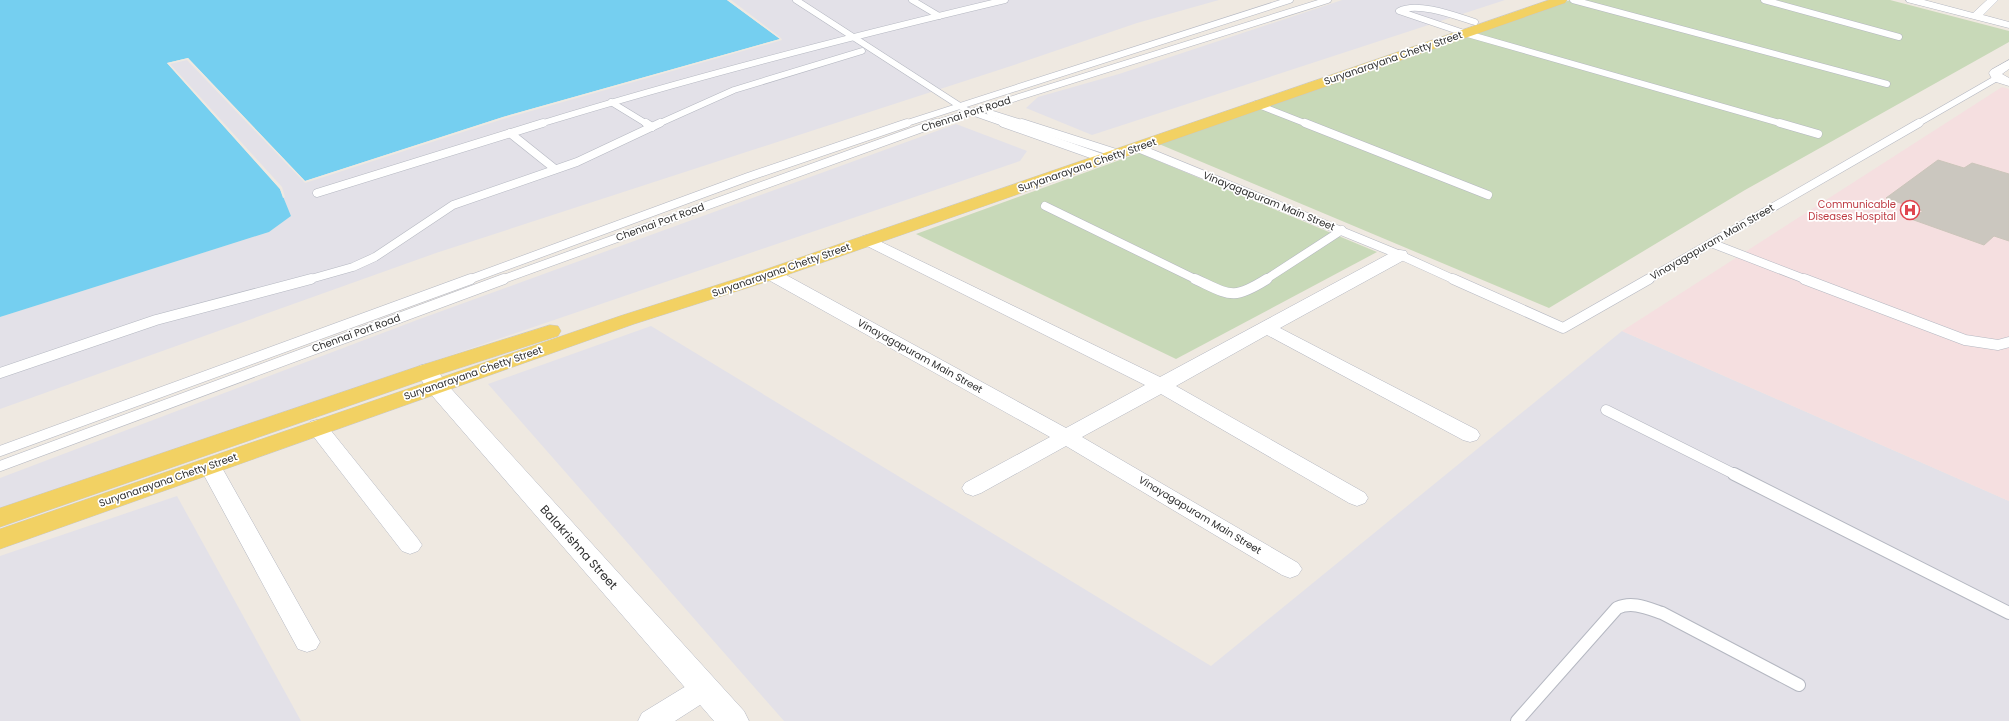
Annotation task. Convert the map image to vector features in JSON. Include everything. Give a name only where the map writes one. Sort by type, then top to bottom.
[{"type":"main road","name":"Suryanarayana Chetty Street","points":[[0,539],[317,427],[432,378],[627,320],[771,274],[1104,154],[1138,148],[1256,104],[1459,32],[1475,22],[1541,0]]},
{"type":"main road","name":"Suryanarayana Chetty Street","points":[[0,518],[432,378],[1104,154],[1459,32],[1561,0]]},
{"type":"street","points":[[1911,0],[1945,4],[1976,16],[2009,25]]},
{"type":"street","points":[[1976,16],[1993,0]]},
{"type":"street","name":"Vinayagapuram Main Street","points":[[2003,80],[1995,73],[2009,64]]},
{"type":"street","points":[[867,240],[1162,386],[1357,498]]},
{"type":"street","points":[[974,488],[1068,438],[1400,255]]},
{"type":"street","name":"Vinayagapuram Main Street","points":[[771,274],[1068,438],[1290,569]]},
{"type":"street","points":[[1267,328],[1470,435]]},
{"type":"street","name":"Balakrishna Street","points":[[432,378],[733,721]]},
{"type":"street","points":[[317,427],[410,545]]},
{"type":"street","points":[[210,466],[307,642]]},
{"type":"street","points":[[652,721],[705,688]]},
{"type":"lane","points":[[796,0],[957,106],[1104,154]]},
{"type":"lane","points":[[912,0],[939,16]]},
{"type":"lane","points":[[317,193],[611,102],[851,36],[1005,0]]},
{"type":"lane","name":"Chennai Port Road","points":[[0,451],[748,177],[957,106],[1290,0]]},
{"type":"lane","name":"Chennai Port Road","points":[[0,466],[77,436],[753,188],[975,111],[1328,0]]},
{"type":"lane","points":[[1573,0],[1887,84]]},
{"type":"lane","points":[[1764,0],[1899,37]]},
{"type":"lane","points":[[1475,22],[1421,6],[1412,5],[1399,9],[1399,11],[1412,17],[1459,32],[1818,134]]},
{"type":"lane","points":[[0,373],[156,320],[336,272],[363,263],[395,244],[453,205],[577,162],[734,90],[862,51]]},
{"type":"lane","name":"Vinayagapuram Main Street","points":[[1138,148],[1342,230],[1563,328],[1711,243],[2003,80]]},
{"type":"lane","points":[[611,102],[652,127]]},
{"type":"lane","points":[[1256,104],[1488,195]]},
{"type":"lane","points":[[975,111],[1104,154]]},
{"type":"lane","points":[[510,133],[555,169]]},
{"type":"lane","points":[[1045,206],[1227,294],[1238,294],[1249,290],[1342,230]]},
{"type":"lane","points":[[1711,243],[1965,340],[1998,345],[2009,342]]},
{"type":"lane","points":[[1606,410],[2009,613]]},
{"type":"lane","points":[[1517,721],[1616,608],[1626,604],[1648,608],[1662,613],[1799,685]]},
{"type":"shaded area","points":[[727,0],[1219,0],[1137,23],[1014,65],[436,253],[0,409],[0,317],[269,232],[291,216],[280,189],[167,63],[188,58],[503,117],[780,39]]},
{"type":"shaded area","points":[[1342,0],[1505,0],[1092,135],[1026,108],[1038,97],[1119,74]]},
{"type":"shaded area","name":"Communicable Diseases Hospital","points":[[2002,87],[2009,89],[2009,501],[1622,331]]},
{"type":"shaded area","points":[[956,124],[1027,151],[1020,161],[0,509],[0,478],[417,320]]},
{"type":"shaded area","points":[[651,326],[1211,666],[1622,331],[2009,501],[2009,721],[784,721],[488,384]]},
{"type":"shaded area","points":[[177,496],[301,721],[0,721],[0,556]]},
{"type":"green space","points":[[1573,0],[1890,0],[2009,31],[2009,42],[1745,190],[1549,308],[1159,144],[1557,3]]},
{"type":"green space","points":[[1139,153],[1377,252],[1176,359],[916,234]]},
{"type":"water","points":[[0,0],[727,0],[780,39],[503,117],[305,181],[188,58],[167,63],[280,189],[291,216],[269,232],[0,317]]},
{"type":"pier","points":[[727,0],[731,0],[782,40],[503,119],[305,183],[187,60],[170,64],[282,187],[285,197],[283,198],[280,189],[167,63],[188,58],[305,181],[503,117],[780,39]]},
{"type":"building","points":[[1938,160],[1964,168],[1972,163],[2009,174],[2009,241],[1994,236],[1984,245],[1911,219],[1923,211],[1886,198]]},
{"type":"place","name":"Communicable Diseases Hospital","points":[[1910,210]]}]
